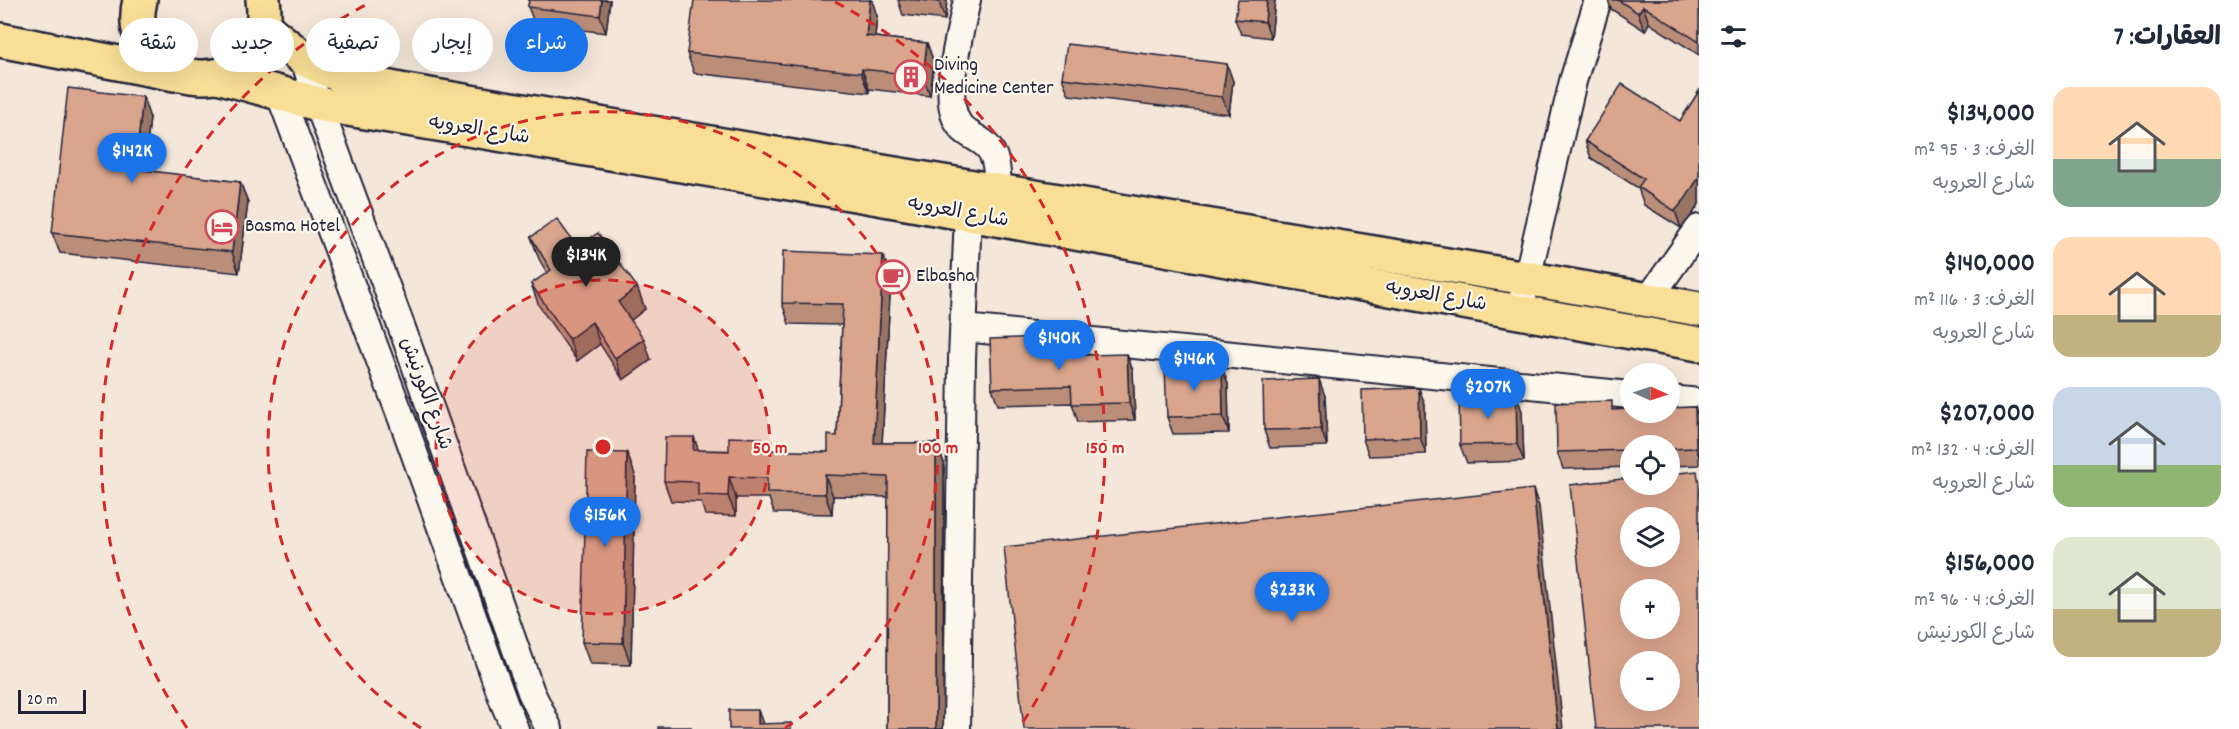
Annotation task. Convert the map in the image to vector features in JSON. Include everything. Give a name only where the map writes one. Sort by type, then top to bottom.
[{"type":"main road","points":[[140,0],[139,30],[147,49],[160,64],[178,74]]},
{"type":"main road","points":[[0,40],[198,79],[218,76],[234,70],[248,59],[258,44],[266,11]]},
{"type":"main road","name":"شارع العروبه","points":[[266,11],[304,59],[350,80],[816,161],[1526,278],[1699,309]]},
{"type":"main road","name":"شارع العروبه","points":[[218,76],[318,104],[968,214],[1699,344]]},
{"type":"street","points":[[967,0],[950,91],[956,119],[966,133],[988,146],[997,165],[998,190]]},
{"type":"street","points":[[1520,312],[1573,81],[1598,0]]},
{"type":"street","name":"شارع الكورنيش","points":[[304,59],[318,104],[403,332],[531,692],[549,729]]},
{"type":"street","name":"شارع الكورنيش","points":[[280,95],[515,729]]},
{"type":"street","points":[[957,729],[968,214]]},
{"type":"street","points":[[1647,300],[1699,228]]},
{"type":"street","points":[[964,328],[1620,394]]},
{"type":"street","points":[[1680,400],[1699,402]]},
{"type":"building","points":[[529,0],[602,0],[600,16],[528,7]]},
{"type":"building","points":[[694,0],[870,0],[866,36],[927,43],[923,76],[862,69],[861,73],[687,53]]},
{"type":"building","points":[[1238,0],[1267,0],[1265,22],[1235,19]]},
{"type":"building","points":[[1618,0],[1699,0],[1699,42],[1643,6],[1638,13]]},
{"type":"building","points":[[1067,44],[1227,64],[1222,97],[1062,78]]},
{"type":"building","points":[[1622,84],[1680,121],[1699,91],[1699,177],[1675,211],[1638,187],[1644,179],[1585,141]]},
{"type":"building","points":[[68,88],[143,97],[135,169],[240,182],[232,252],[52,233]]},
{"type":"building","points":[[557,219],[577,247],[598,233],[637,287],[618,302],[644,339],[615,358],[592,322],[569,339],[531,284],[551,270],[531,237]]},
{"type":"building","points":[[783,251],[883,255],[874,443],[936,443],[936,729],[887,729],[888,477],[825,475],[825,494],[767,493],[767,478],[729,477],[728,496],[698,495],[698,482],[664,481],[665,437],[694,437],[693,450],[729,451],[729,437],[762,438],[762,450],[828,452],[828,435],[837,436],[843,304],[782,303]]},
{"type":"building","points":[[1047,337],[1048,356],[1127,354],[1129,403],[1072,404],[1071,386],[992,388],[990,339]]},
{"type":"building","points":[[1222,367],[1223,416],[1167,417],[1165,368]]},
{"type":"building","points":[[1319,379],[1321,429],[1264,430],[1263,381]]},
{"type":"building","points":[[1419,388],[1420,437],[1363,439],[1362,390]]},
{"type":"building","points":[[1516,394],[1517,444],[1460,445],[1459,396]]},
{"type":"building","points":[[1612,401],[1612,410],[1620,410],[1620,423],[1680,423],[1680,408],[1695,407],[1696,448],[1680,449],[1680,435],[1620,435],[1620,450],[1557,452],[1556,403]]},
{"type":"building","points":[[587,452],[627,453],[623,643],[582,642]]},
{"type":"building","points":[[1697,471],[1699,485],[1699,729],[1596,729],[1570,485],[1620,479],[1620,495],[1680,495],[1680,473]]},
{"type":"building","points":[[1533,489],[1558,729],[1024,729],[1004,547]]},
{"type":"building","points":[[729,710],[758,710],[758,724],[791,723],[791,729],[729,729]]},
{"type":"building","points":[[658,727],[691,727],[691,729],[658,729]]},
{"type":"place","name":"Diving Medicine Center","points":[[911,77]]},
{"type":"place","name":"Basma Hotel","points":[[222,227]]},
{"type":"place","name":"Elbasha","points":[[893,277]]}]
